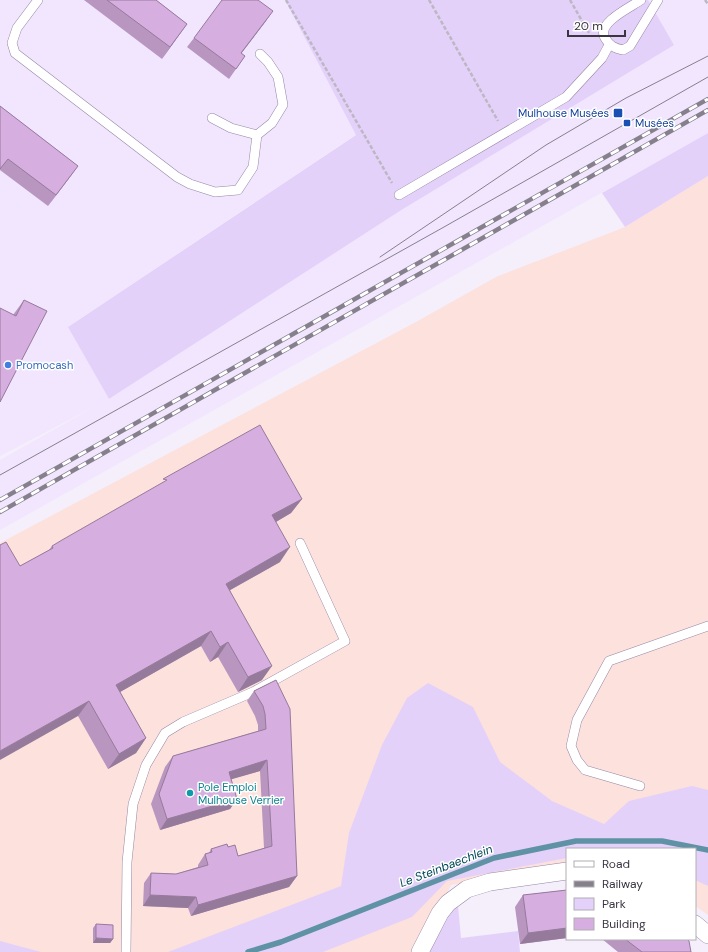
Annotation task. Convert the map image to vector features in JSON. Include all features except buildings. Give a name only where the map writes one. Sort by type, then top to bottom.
[{"type":"street","points":[[420,952],[440,913],[448,903],[467,889],[490,882],[566,871]]},
{"type":"street","points":[[696,925],[708,934]]},
{"type":"lane","points":[[38,0],[17,28],[12,43],[15,53],[177,178],[214,192],[238,190],[253,167],[257,134],[272,123],[283,105],[278,77],[268,62],[260,54]]},
{"type":"lane","points":[[641,0],[610,20],[605,27],[604,36],[609,45],[623,50],[630,46],[658,0]]},
{"type":"lane","points":[[399,195],[566,97],[602,58],[609,45]]},
{"type":"lane","points":[[212,118],[231,128],[257,134]]},
{"type":"lane","points":[[126,952],[127,862],[133,804],[146,765],[165,733],[183,722],[253,692],[345,641],[300,543]]},
{"type":"lane","points":[[640,786],[585,770],[577,760],[571,746],[577,720],[609,661],[708,626]]},
{"type":"path","points":[[286,0],[399,195]]},
{"type":"path","points":[[429,0],[506,133]]},
{"type":"path","points":[[570,0],[590,34]]},
{"type":"path","points":[[705,0],[708,4]]},
{"type":"shaded area","points":[[0,0],[708,0],[708,133],[0,530],[0,460],[94,407],[0,456]],"holes":[[[355,135],[403,209],[109,399],[69,326]]]},
{"type":"shaded area","points":[[708,176],[708,915],[696,907],[696,848],[566,848],[566,864],[451,885],[418,952],[0,952],[0,543],[416,322],[496,277],[625,227]]},
{"type":"green space","points":[[285,0],[648,0],[674,45],[403,209],[109,399],[68,327],[356,135]]},
{"type":"green space","points":[[708,133],[708,176],[625,227],[602,193]]},
{"type":"green space","points":[[428,683],[473,707],[500,762],[552,801],[604,824],[629,801],[692,786],[708,790],[708,886],[696,880],[696,848],[566,848],[566,858],[447,881],[412,917],[323,952],[168,952],[341,886],[349,833],[382,745],[407,698]]},
{"type":"green space","points":[[457,895],[461,938],[518,931],[520,952],[420,952]]},
{"type":"green space","points":[[0,941],[41,952],[0,952]]},
{"type":"waterway","name":"Le Steinbaechlein","points":[[248,952],[281,942],[494,858],[576,841],[662,841],[708,850]]},
{"type":"tram line","points":[[380,257],[546,145],[626,98],[708,56]]},
{"type":"tram line","points":[[0,475],[444,227],[708,77]]},
{"type":"railway","points":[[0,500],[708,99]]},
{"type":"railway","points":[[0,512],[708,110]]},
{"type":"place","name":"Mulhouse Musées","points":[[618,113]]},
{"type":"place","name":"Musées","points":[[627,123]]},
{"type":"place","name":"Promocash","points":[[8,365]]},
{"type":"place","name":"Pole Emploi Mulhouse Verrier","points":[[190,793]]}]
